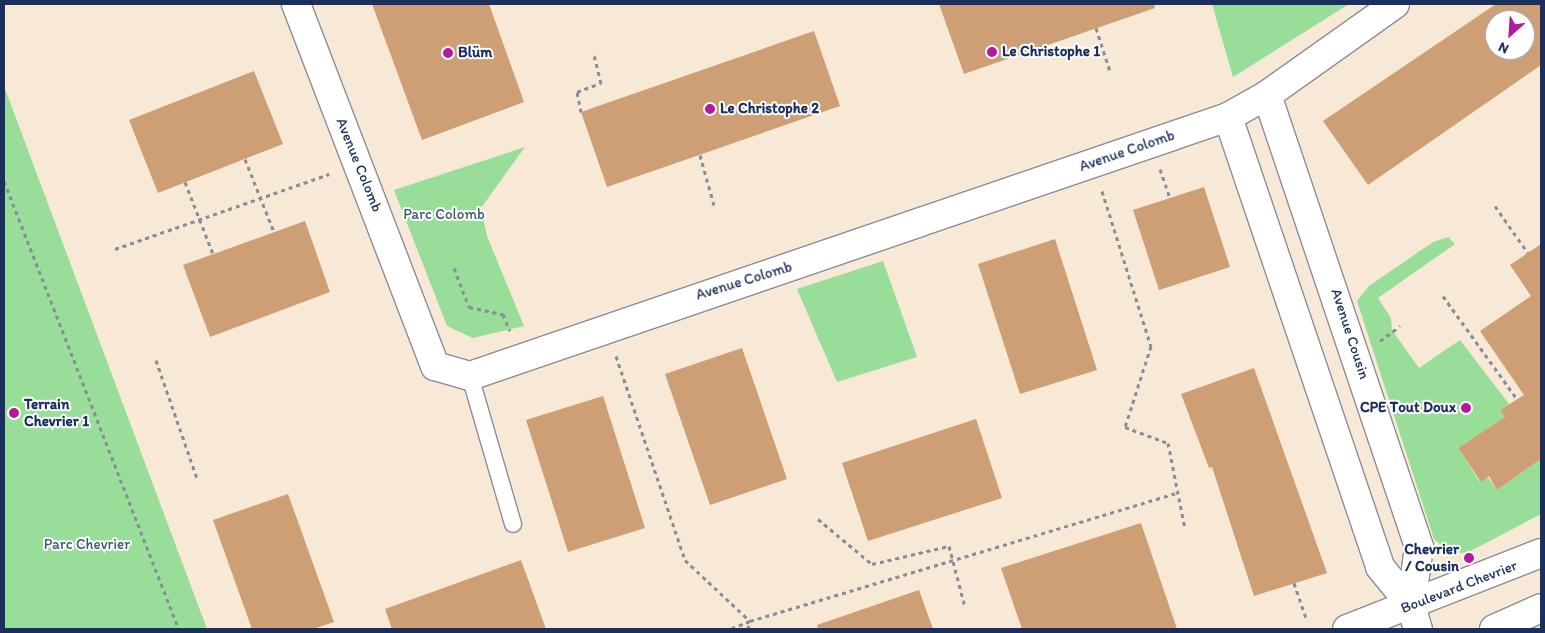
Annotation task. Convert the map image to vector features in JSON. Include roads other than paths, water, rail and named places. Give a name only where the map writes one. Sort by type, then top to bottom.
[{"type":"street","name":"Avenue Colomb","points":[[296,4],[360,165],[435,366],[470,376],[606,327],[757,280],[1093,162],[1228,117],[1267,95],[1395,4]]},
{"type":"street","name":"Avenue Cousin","points":[[1267,95],[1419,547],[1414,617]]},
{"type":"street","points":[[1228,117],[1380,567],[1414,617]]},
{"type":"street","name":"Boulevard Chevrier","points":[[1347,629],[1414,617],[1541,553]]},
{"type":"street","points":[[1494,629],[1541,608]]},
{"type":"lane","points":[[470,376],[513,524]]},
{"type":"place","name":"Le Christophe 1","points":[[992,52]]},
{"type":"place","name":"Blüm","points":[[448,53]]},
{"type":"place","name":"Le Christophe 2","points":[[710,109]]},
{"type":"place","name":"CPE Tout Doux","points":[[1466,408]]},
{"type":"place","name":"Terrain Chevrier 1","points":[[14,413]]},
{"type":"place","name":"Chevrier / Cousin","points":[[1469,558]]},
{"type":"park label","name":"Parc Colomb","points":[[444,215]]},
{"type":"park label","name":"Parc Chevrier","points":[[87,545]]}]
